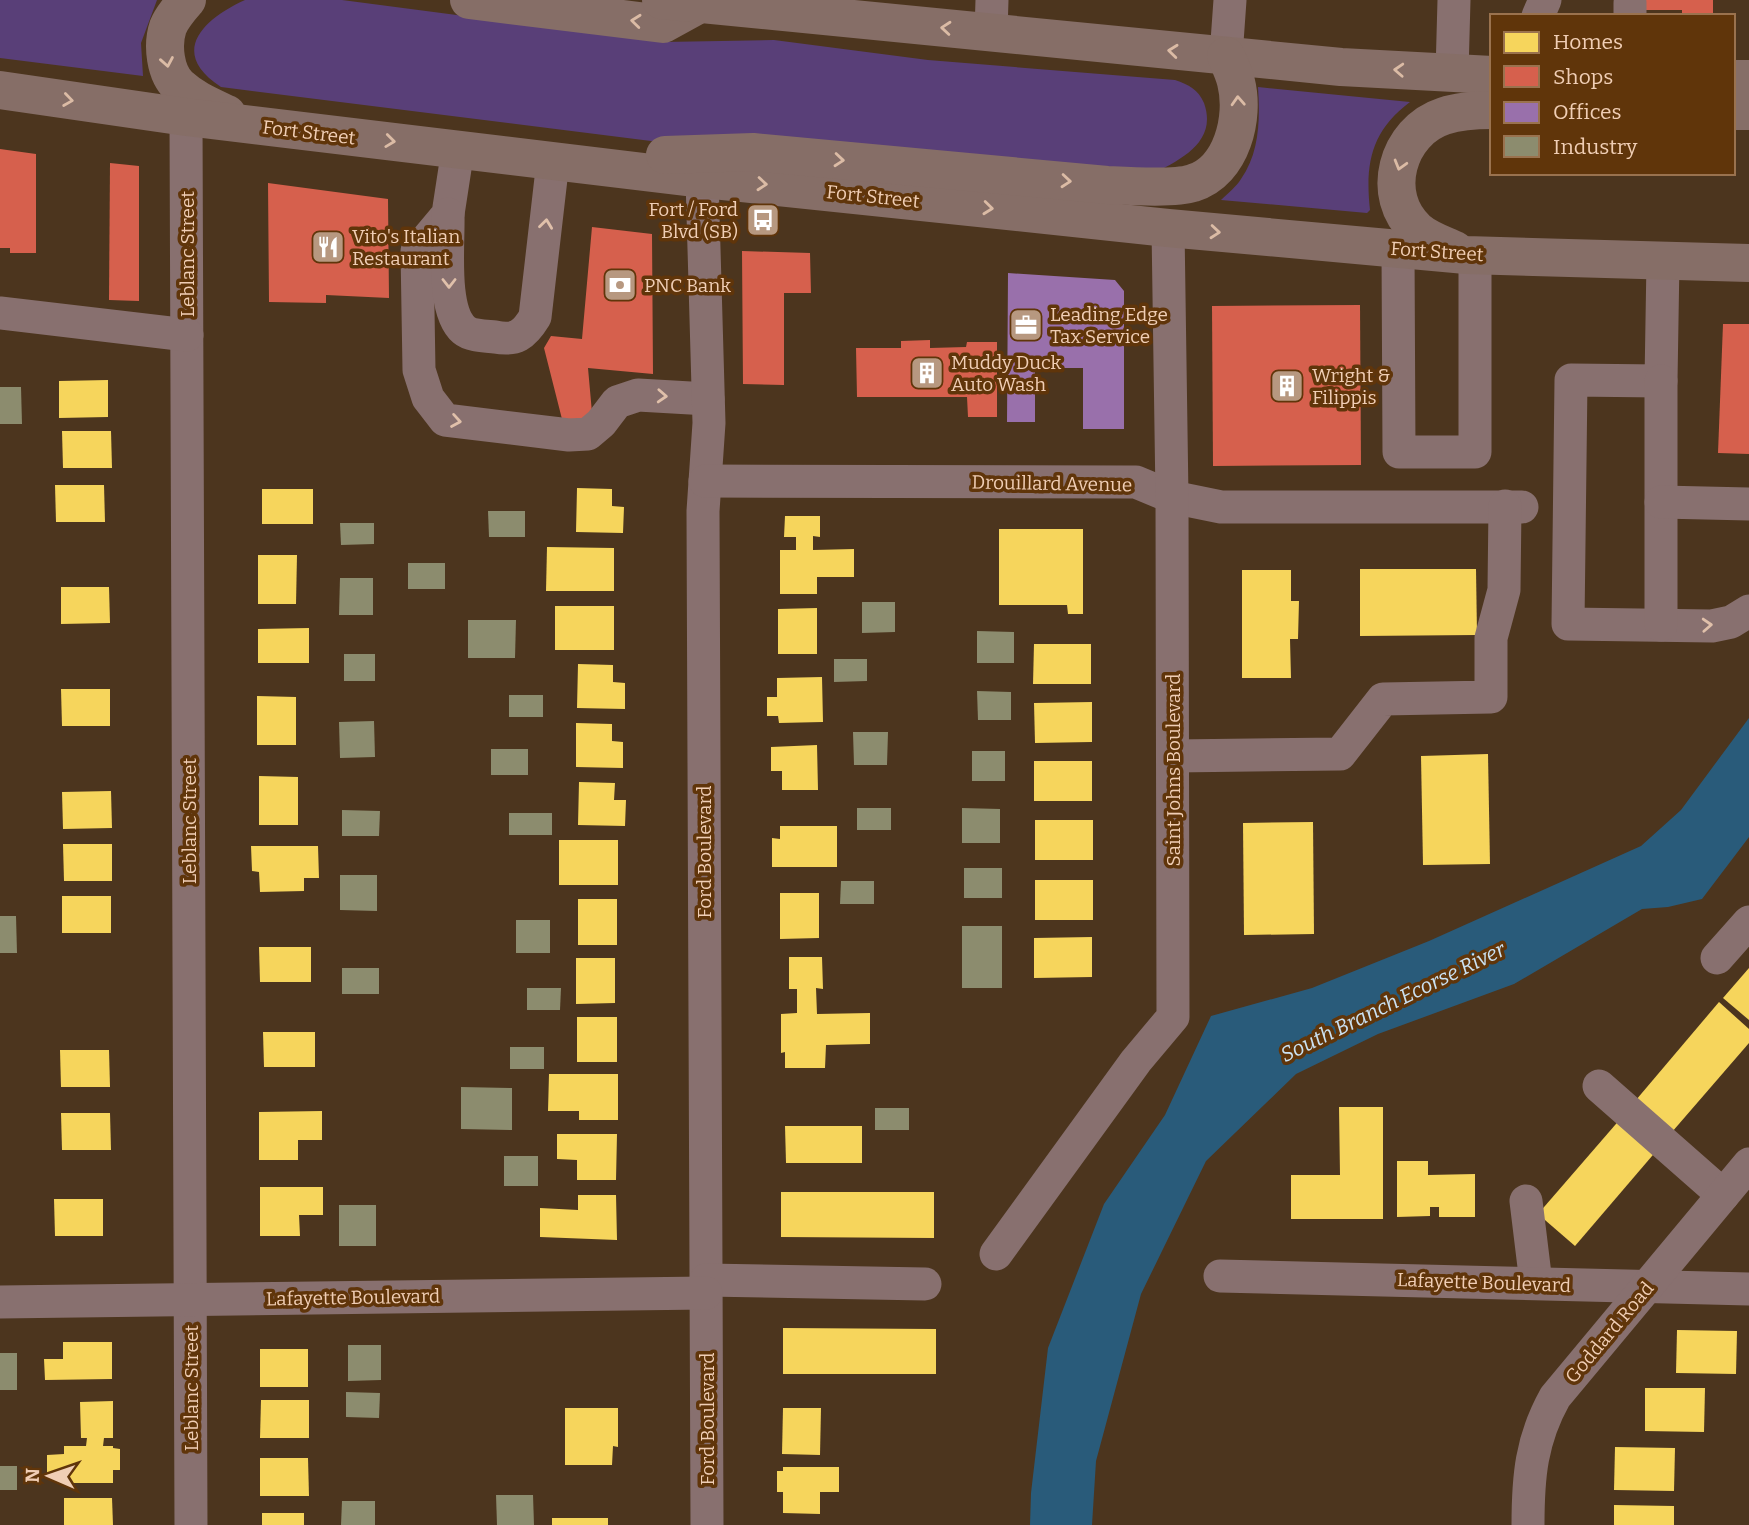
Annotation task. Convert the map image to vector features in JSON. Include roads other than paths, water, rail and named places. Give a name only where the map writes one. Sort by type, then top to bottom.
[{"type":"main road","points":[[187,0],[168,28],[165,48],[170,74],[177,84],[196,99],[249,125]]},
{"type":"main road","points":[[469,0],[663,24],[699,2]]},
{"type":"main road","points":[[661,0],[992,16],[1226,56],[1341,67],[1490,75]]},
{"type":"main road","points":[[565,162],[671,154],[753,152],[1107,185],[1193,183],[1219,166],[1236,128],[1239,110],[1236,83],[1226,56]]},
{"type":"main road","name":"Fort Street","points":[[0,90],[249,125],[702,179],[1168,228],[1470,255],[1749,263]]},
{"type":"main road","points":[[1470,255],[1418,231],[1406,218],[1398,203],[1397,173],[1406,148],[1417,134],[1441,116],[1490,110]]},
{"type":"street","points":[[1226,56],[1230,0]]},
{"type":"street","points":[[1452,73],[1454,0]]},
{"type":"street","name":"Leblanc Street","points":[[186,117],[191,1525]]},
{"type":"street","points":[[458,149],[448,214],[449,304],[454,319],[466,332],[508,339],[526,332],[535,317],[565,162]]},
{"type":"street","name":"Ford Boulevard","points":[[702,179],[708,399],[705,481],[708,1525]]},
{"type":"street","points":[[448,214],[417,251],[419,370],[428,398],[445,420],[569,435],[588,434],[601,424],[617,402],[638,395],[708,399]]},
{"type":"street","name":"Saint Johns Boulevard","points":[[996,1254],[1136,1061],[1173,1017],[1174,756],[1168,228]]},
{"type":"street","points":[[1398,249],[1399,452],[1475,452],[1470,255]]},
{"type":"street","points":[[1661,625],[1663,260]]},
{"type":"street","points":[[0,313],[187,335]]},
{"type":"street","points":[[1661,381],[1571,380],[1568,624],[1712,626],[1731,622],[1749,611]]},
{"type":"street","name":"Drouillard Avenue","points":[[705,481],[1136,482],[1172,497],[1221,507],[1513,507],[1504,590],[1491,638],[1491,697],[1383,699],[1340,754],[1174,756]]},
{"type":"street","points":[[1661,502],[1749,503]]},
{"type":"street","points":[[1717,958],[1749,922]]},
{"type":"street","points":[[1599,1086],[1723,1195]]},
{"type":"street","name":"Goddard Road","points":[[1528,1525],[1528,1483],[1535,1440],[1555,1397],[1749,1164]]},
{"type":"street","points":[[1526,1200],[1536,1283]]},
{"type":"street","name":"Lafayette Boulevard","points":[[1220,1276],[1749,1289]]},
{"type":"street","name":"Lafayette Boulevard","points":[[0,1302],[925,1283]]},
{"type":"water","name":"South Branch Ecorse River","points":[[1749,718],[1749,837],[1702,899],[1668,907],[1642,909],[1514,984],[1378,1034],[1296,1074],[1206,1161],[1141,1294],[1096,1461],[1092,1525],[1030,1525],[1031,1493],[1048,1348],[1104,1204],[1165,1115],[1211,1016],[1312,988],[1429,941],[1641,846],[1681,810]]},
{"type":"place","name":"Fort / Ford Blvd (SB)","points":[[763,220]]},
{"type":"place","name":"Vito's Italian Restaurant","points":[[328,247]]},
{"type":"place","name":"PNC Bank","points":[[620,285]]},
{"type":"place","name":"Leading Edge Tax Service","points":[[1026,325]]},
{"type":"place","name":"Muddy Duck Auto Wash","points":[[927,373]]},
{"type":"place","name":"Wright & Filippis","points":[[1287,386]]}]
